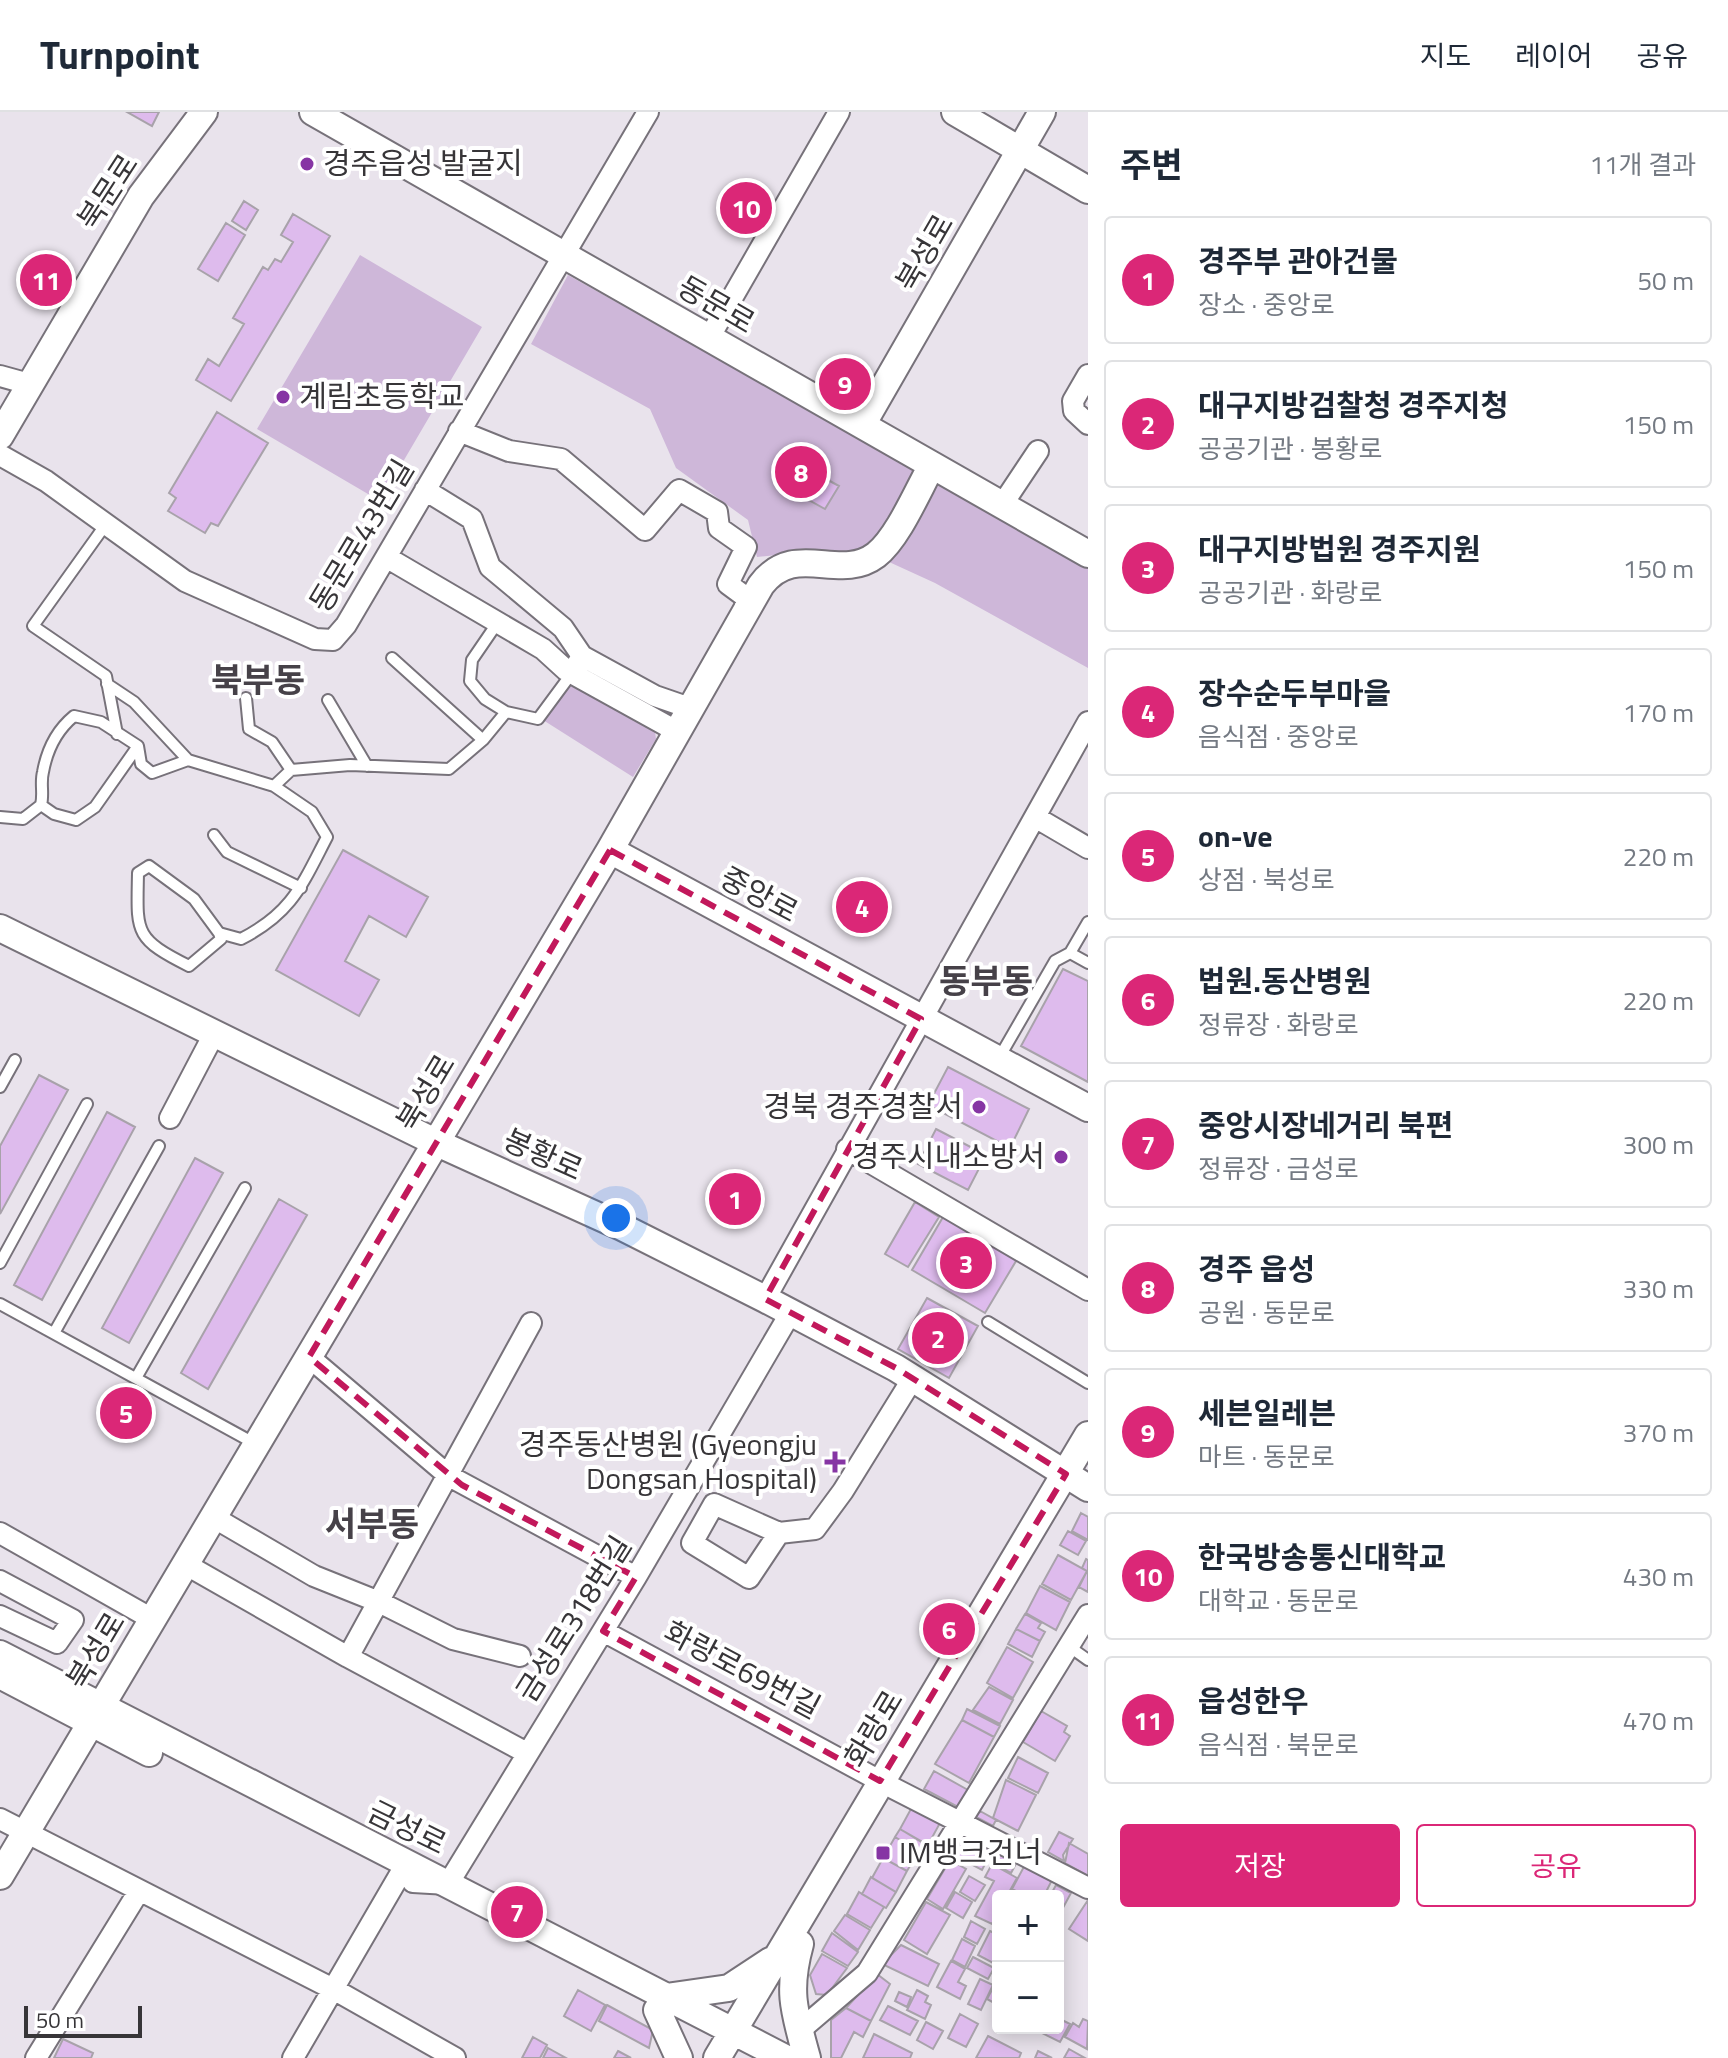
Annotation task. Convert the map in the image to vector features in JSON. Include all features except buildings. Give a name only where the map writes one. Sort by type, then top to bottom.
[{"type":"street","name":"북문로","points":[[0,436],[141,196],[204,112]]},
{"type":"street","name":"동문로","points":[[313,112],[1088,554]]},
{"type":"street","name":"동문로43번길","points":[[0,455],[46,481],[185,581],[315,639],[333,640],[386,557],[648,112]]},
{"type":"street","points":[[709,338],[839,112]]},
{"type":"street","points":[[955,112],[1088,190]]},
{"type":"street","name":"북성로","points":[[862,425],[1042,112]]},
{"type":"street","points":[[1088,375],[1073,401],[1074,411],[1088,424]]},
{"type":"street","points":[[0,376],[29,384]]},
{"type":"street","points":[[459,431],[509,451],[561,459],[645,530],[679,490],[717,512],[719,528],[746,547],[728,584],[747,598],[742,619]]},
{"type":"street","points":[[1002,505],[1038,451]]},
{"type":"street","name":"북성로","points":[[0,1876],[610,850],[771,572],[784,565],[854,565],[876,556],[891,538],[932,465]]},
{"type":"street","points":[[425,490],[472,519],[490,567],[563,628],[577,664],[678,732]]},
{"type":"street","points":[[386,557],[543,649],[684,706],[695,701]]},
{"type":"street","points":[[765,1299],[1088,722]]},
{"type":"street","points":[[1035,817],[1088,848]]},
{"type":"street","name":"중앙로","points":[[610,850],[1088,1108]]},
{"type":"street","name":"봉황로","points":[[0,928],[435,1142],[622,1227],[791,1312],[913,1378],[1080,1477]]},
{"type":"street","points":[[170,1118],[214,1034]]},
{"type":"street","points":[[847,1149],[1088,1290]]},
{"type":"street","name":"금성로318번길","points":[[448,1884],[636,1577],[791,1312]]},
{"type":"street","points":[[348,1657],[531,1323]]},
{"type":"street","points":[[309,1357],[449,1476],[636,1577]]},
{"type":"street","points":[[779,1533],[815,1529],[913,1378]]},
{"type":"street","name":"화랑로","points":[[735,2049],[887,1784],[1080,1477],[1088,1435]]},
{"type":"street","points":[[213,1517],[314,1576],[379,1602],[470,1646],[520,1656]]},
{"type":"street","points":[[0,1533],[152,1619]]},
{"type":"street","points":[[185,1564],[348,1657],[527,1753]]},
{"type":"street","points":[[0,1581],[73,1620],[57,1643],[0,1616]]},
{"type":"street","points":[[799,2031],[867,1973],[1088,1615]]},
{"type":"street","name":"화랑로69번길","points":[[603,1631],[1088,1888]]},
{"type":"street","name":"금성로","points":[[0,1654],[95,1716]]},
{"type":"street","name":"금성로","points":[[0,1675],[95,1716],[662,2003]]},
{"type":"street","points":[[0,1819],[335,1990],[455,2058]]},
{"type":"street","points":[[293,2058],[406,1874]]},
{"type":"street","name":"금성로","points":[[406,1874],[448,1884],[662,2003],[735,2049],[785,2058]]},
{"type":"street","points":[[36,2058],[139,1891]]},
{"type":"street","points":[[679,2058],[662,2003],[729,1988],[792,1945]]},
{"type":"street","points":[[792,1945],[791,1997],[807,2058]]},
{"type":"lane","points":[[106,524],[33,626],[106,676],[117,734]]},
{"type":"lane","points":[[498,622],[472,660],[470,681],[485,699],[506,712],[538,719],[577,664]]},
{"type":"lane","points":[[392,658],[483,740]]},
{"type":"lane","points":[[107,684],[134,702],[188,760],[274,786],[312,812],[327,837],[301,888],[271,923],[241,939],[219,933],[194,899],[149,866],[138,873],[137,925],[152,948],[189,966],[221,939],[219,933]]},
{"type":"lane","points":[[246,698],[249,729],[272,742],[291,770]]},
{"type":"lane","points":[[328,700],[367,766]]},
{"type":"lane","points":[[274,786],[291,770],[367,766],[449,769],[483,740],[506,712]]},
{"type":"lane","points":[[41,805],[42,773],[61,727],[74,716],[101,722],[138,746]]},
{"type":"lane","points":[[138,746],[141,764],[152,773],[188,760]]},
{"type":"lane","points":[[41,805],[54,814],[76,820],[95,807],[138,746]]},
{"type":"lane","points":[[0,817],[23,819],[41,805]]},
{"type":"lane","points":[[214,835],[227,852],[301,888]]},
{"type":"lane","points":[[997,1061],[1055,961],[1070,953],[1088,922]]},
{"type":"lane","points":[[1070,953],[1088,963]]},
{"type":"lane","points":[[0,1087],[15,1060]]},
{"type":"lane","points":[[0,1263],[87,1104]]},
{"type":"lane","points":[[54,1333],[159,1146]]},
{"type":"lane","points":[[136,1378],[245,1188]]},
{"type":"lane","points":[[0,1304],[256,1445]]},
{"type":"lane","points":[[988,1322],[1088,1383]]},
{"type":"lane","points":[[1067,1645],[1088,1660]]},
{"type":"highlighted area","points":[[610,850],[921,1019],[765,1299],[896,1368],[1066,1474],[880,1781],[603,1631],[636,1577],[462,1485],[309,1357]]},
{"type":"shaded area","points":[[360,255],[482,327],[380,501],[257,429]]},
{"type":"shaded area","points":[[568,275],[1088,567],[1088,668],[935,583],[876,556],[830,550],[757,557],[748,520],[676,468],[650,409],[531,344]]},
{"type":"shaded area","points":[[577,686],[655,732],[656,739],[633,777],[543,720],[568,687]]},
{"type":"place","name":"경주읍성 발굴지","points":[[307,164]]},
{"type":"place","name":"한국방송통신대학교","points":[[746,208]]},
{"type":"place","name":"읍성한우","points":[[46,280]]},
{"type":"place","name":"세븐일레븐","points":[[845,384]]},
{"type":"place","name":"계림초등학교","points":[[283,397]]},
{"type":"place","name":"경주 읍성","points":[[801,472]]},
{"type":"place","name":"장수순두부마을","points":[[862,907]]},
{"type":"place","name":"경북 경주경찰서","points":[[979,1107]]},
{"type":"place","name":"경주시내소방서","points":[[1061,1157]]},
{"type":"place","name":"경주부 관아건물","points":[[735,1199]]},
{"type":"place","name":"대구지방법원 경주지원","points":[[966,1263]]},
{"type":"place","name":"대구지방검찰청 경주지청","points":[[938,1338]]},
{"type":"place","name":"on-ve","points":[[126,1413]]},
{"type":"place","name":"경주동산병원 (Gyeongju Dongsan Hospital)","points":[[835,1462]]},
{"type":"place","name":"법원.동산병원","points":[[949,1629]]},
{"type":"place","name":"IM뱅크건너","points":[[883,1853]]},
{"type":"place","name":"중앙시장네거리 북편","points":[[517,1912]]},
{"type":"district","name":"북부동","points":[[258,680]]},
{"type":"district","name":"동부동","points":[[986,981]]},
{"type":"district","name":"서부동","points":[[372,1524]]}]
